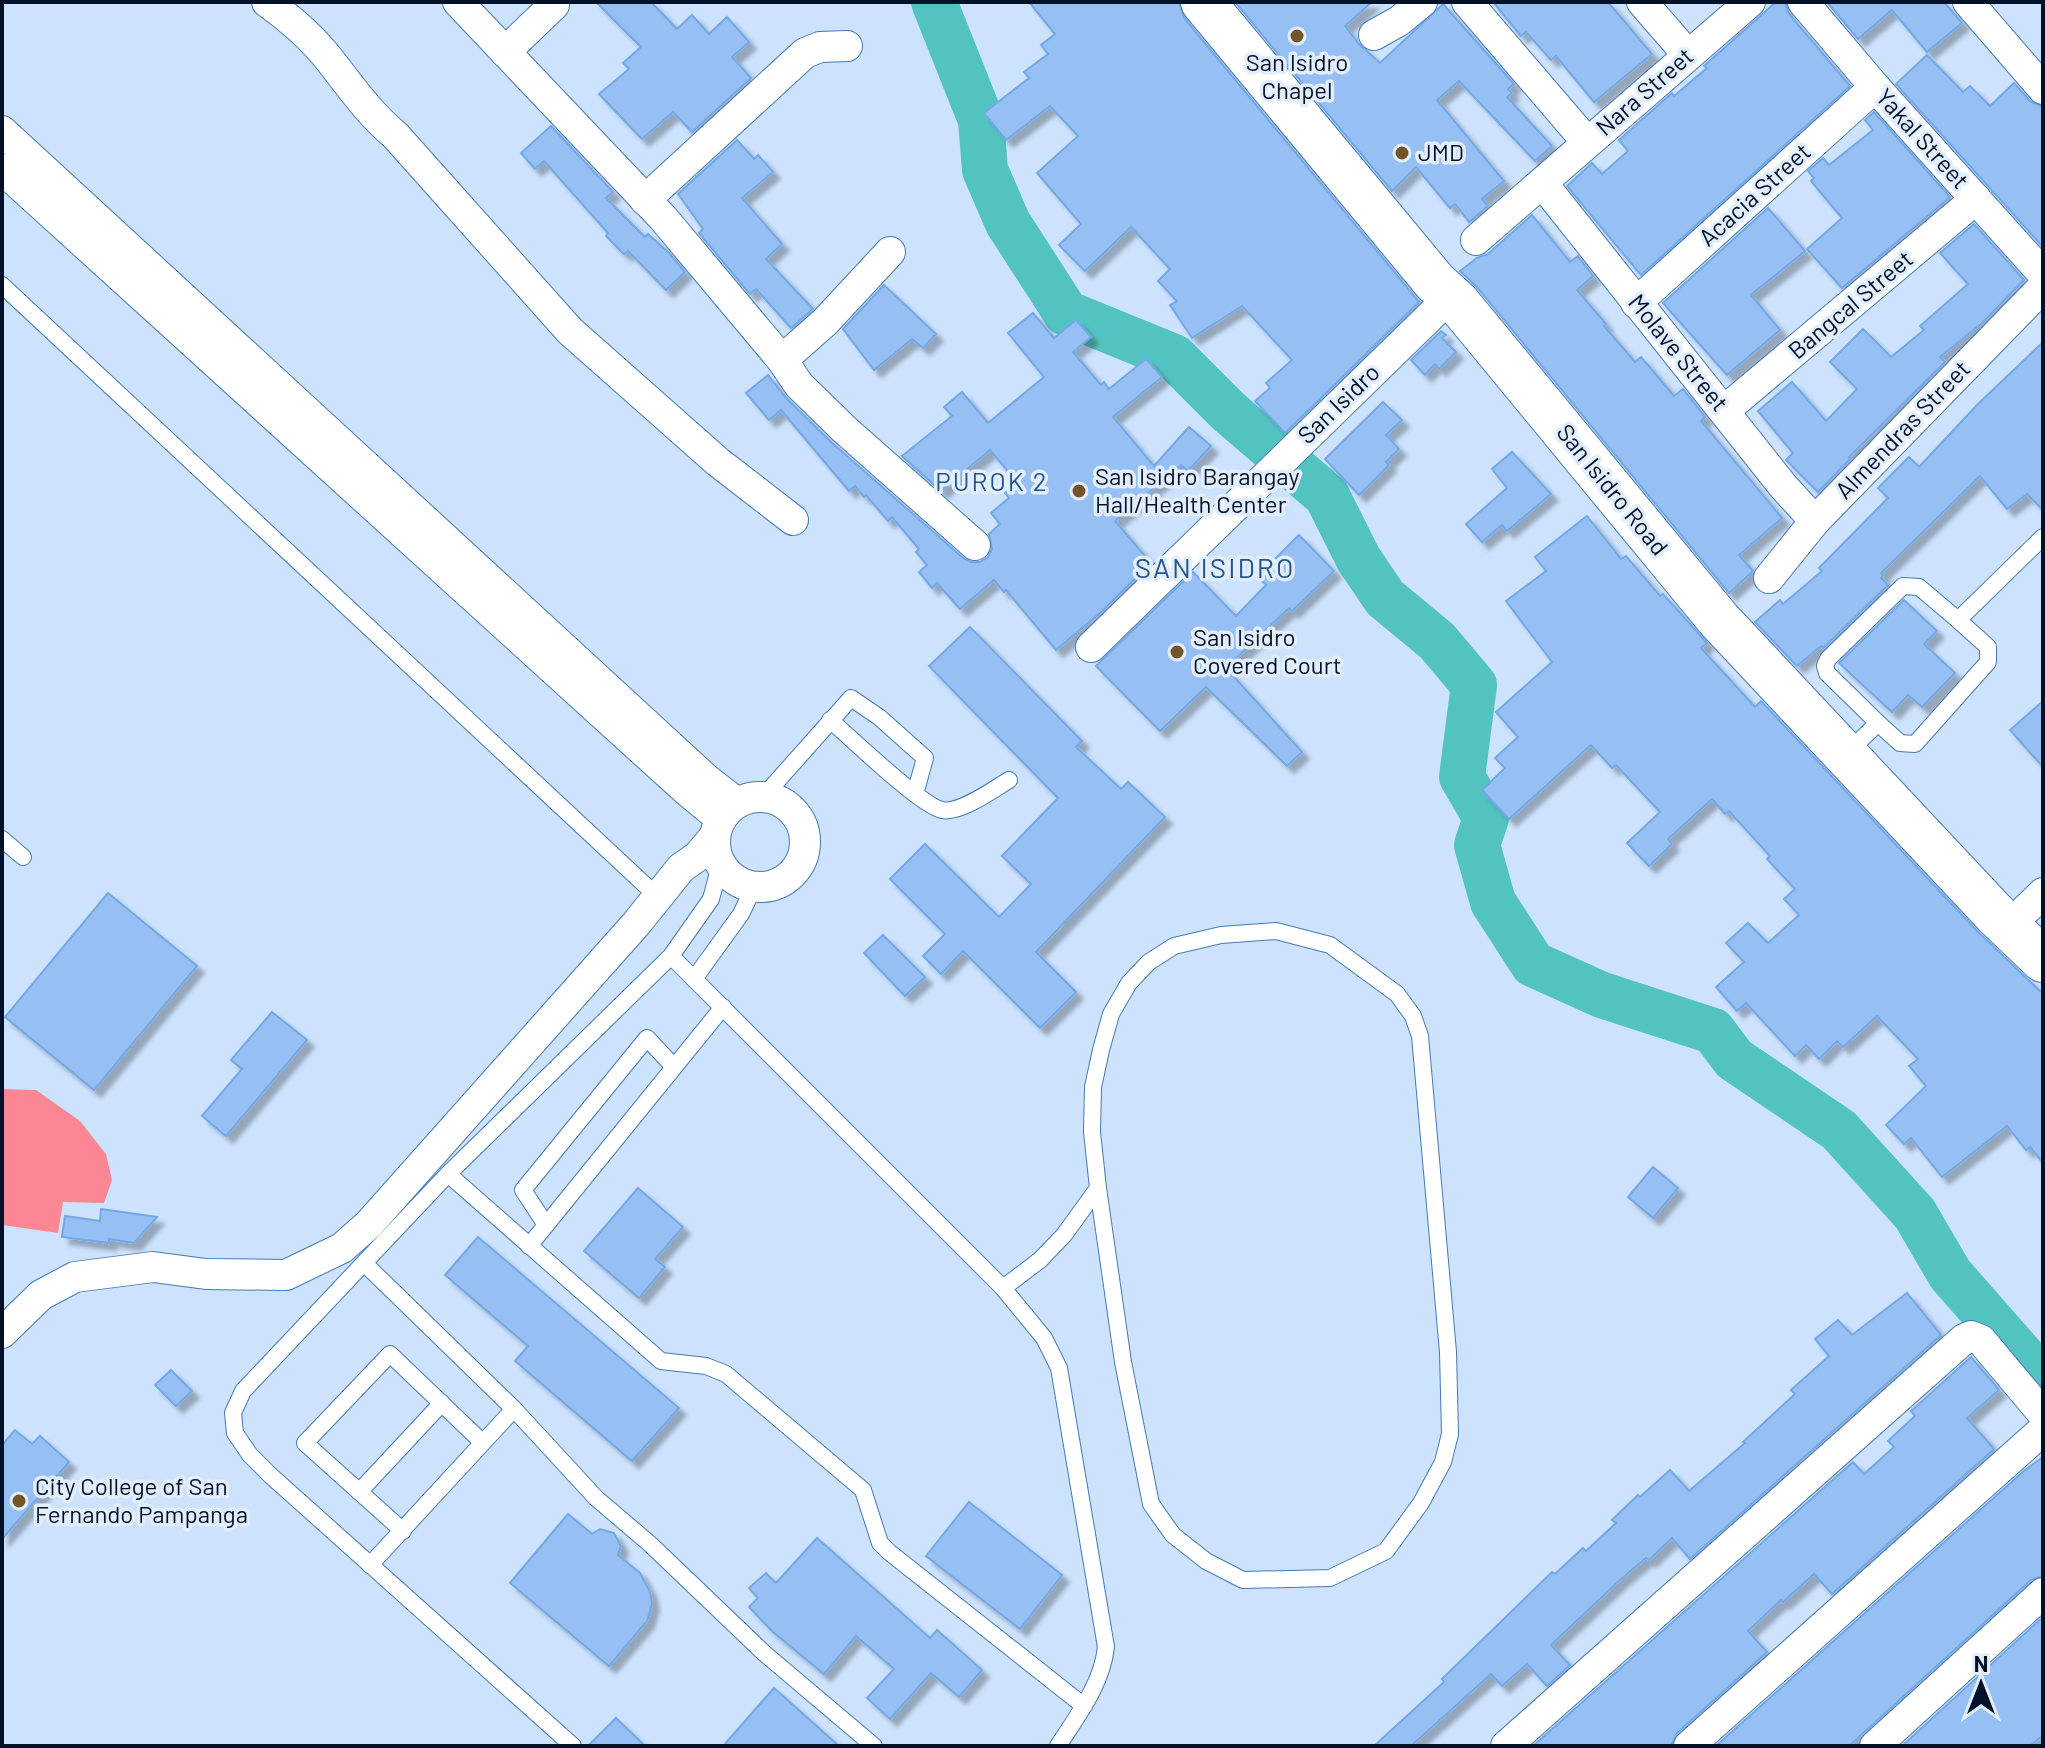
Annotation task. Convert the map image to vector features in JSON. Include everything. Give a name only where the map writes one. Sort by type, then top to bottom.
[{"type":"main road","name":"San Isidro Road","points":[[1203,2],[1719,620],[1845,756],[2043,960]]},
{"type":"street","points":[[267,2],[293,21],[323,52],[364,105],[395,135],[570,331],[718,462],[793,520]]},
{"type":"street","points":[[458,2],[645,200],[782,360],[799,385],[975,545]]},
{"type":"street","points":[[1374,35],[1399,21],[1422,2]]},
{"type":"street","points":[[1467,2],[1587,142]]},
{"type":"street","points":[[1642,2],[1688,55]]},
{"type":"street","name":"Nara Street","points":[[1476,240],[1750,2]]},
{"type":"street","name":"Yakal Street","points":[[1803,2],[2043,274]]},
{"type":"street","points":[[1968,2],[2043,89]]},
{"type":"street","points":[[505,52],[554,5]]},
{"type":"street","points":[[645,200],[805,53],[820,47],[847,46]]},
{"type":"street","name":"Acacia Street","points":[[1636,303],[1875,87]]},
{"type":"street","points":[[2,131],[705,778],[731,824],[729,876],[754,887],[768,887],[793,873],[805,847],[799,819],[777,800],[731,824],[681,868],[659,898],[369,1224],[342,1248],[286,1275],[206,1274],[153,1267],[75,1277],[41,1295],[2,1333]]},
{"type":"street","points":[[2,169],[674,780],[731,824]]},
{"type":"street","name":"Molave Street","points":[[1543,184],[1783,486],[1815,521]]},
{"type":"street","name":"Bangcal Street","points":[[1725,410],[1976,199]]},
{"type":"street","points":[[782,360],[825,322],[890,252]]},
{"type":"street","name":"Almendras Street","points":[[1769,578],[1815,521],[2043,287]]},
{"type":"street","name":"San Isidro","points":[[1091,647],[1451,296]]},
{"type":"street","points":[[2008,927],[2043,893]]},
{"type":"street","points":[[1506,1746],[1964,1339],[1971,1336],[1981,1340],[2043,1414]]},
{"type":"street","points":[[1689,1746],[2043,1430]]},
{"type":"street","points":[[1875,1746],[2043,1593]]},
{"type":"lane","points":[[2,285],[659,898]]},
{"type":"lane","points":[[1958,620],[2043,537]]},
{"type":"lane","points":[[1903,586],[1919,587],[1988,647],[1988,662],[1915,744],[1900,743],[1878,723],[1827,673],[1825,666],[1828,659],[1903,586]]},
{"type":"lane","points":[[573,1746],[250,1455],[235,1433],[233,1413],[243,1391],[280,1349],[365,1264],[448,1174],[671,956],[711,899],[731,824],[851,698],[879,717],[925,758],[915,794]]},
{"type":"lane","points":[[830,720],[915,794],[942,810],[961,808],[1009,780]]},
{"type":"lane","points":[[1845,756],[1878,723]]},
{"type":"lane","points":[[2,839],[23,857]]},
{"type":"lane","points":[[694,979],[741,914],[754,887]]},
{"type":"lane","points":[[1003,1288],[1040,1260],[1064,1235],[1098,1188],[1092,1132],[1093,1087],[1101,1050],[1111,1014],[1129,983],[1149,962],[1174,946],[1221,935],[1276,931],[1330,945],[1397,994],[1413,1016],[1420,1036],[1448,1352],[1450,1434],[1443,1462],[1421,1503],[1386,1551],[1330,1578],[1243,1580],[1206,1561],[1173,1535],[1151,1504],[1123,1362],[1098,1188]]},
{"type":"lane","points":[[671,956],[1003,1288],[1044,1338],[1059,1368],[1106,1647],[1104,1667],[1058,1746]]},
{"type":"lane","points":[[529,1246],[723,1007]]},
{"type":"lane","points":[[546,1225],[523,1190],[647,1038],[674,1067]]},
{"type":"lane","points":[[448,1174],[661,1361],[706,1366],[726,1374],[863,1490],[880,1543],[889,1552],[1084,1706]]},
{"type":"lane","points":[[365,1264],[514,1409],[596,1498],[650,1544],[764,1653],[874,1746]]},
{"type":"lane","points":[[403,1531],[305,1443],[390,1354],[482,1442]]},
{"type":"lane","points":[[359,1492],[442,1403]]},
{"type":"lane","points":[[370,1565],[514,1409]]},
{"type":"shaded area","points":[[2,1089],[36,1090],[80,1121],[106,1154],[112,1180],[104,1203],[63,1202],[58,1233],[2,1225]]},
{"type":"building","points":[[596,2],[651,2],[677,29],[692,15],[709,34],[727,17],[749,42],[732,57],[751,78],[692,132],[673,112],[642,139],[599,94],[629,69],[623,63],[641,47]]},
{"type":"building","points":[[1029,2],[1179,2],[1184,18],[1419,302],[1285,433],[1255,401],[1270,388],[1266,383],[1292,360],[1242,306],[1192,338],[1170,305],[1177,301],[1158,281],[1170,269],[1131,227],[1085,271],[1059,245],[1081,224],[1037,173],[1078,136],[1050,106],[1006,140],[984,113],[1029,78],[1024,72],[1048,54],[1041,45],[1055,34]]},
{"type":"building","points":[[1235,2],[1372,2],[1345,26],[1380,63],[1443,4],[1514,84],[1508,89],[1512,93],[1507,97],[1552,146],[1535,161],[1459,81],[1437,100],[1504,181],[1482,199],[1488,206],[1469,222],[1455,204],[1450,208],[1416,167],[1392,191]]},
{"type":"building","points":[[1493,2],[1608,2],[1652,54],[1594,102],[1556,56],[1551,60],[1526,32],[1521,36]]},
{"type":"building","points":[[1776,2],[1785,2],[1789,14],[1850,86],[1641,275],[1567,186],[1592,163],[1602,174],[1628,151],[1619,140],[1672,93],[1674,96],[1707,68],[1704,66]]},
{"type":"building","points":[[1827,2],[1944,2],[1962,23],[1927,52],[1892,10],[1858,39]]},
{"type":"building","points":[[1927,55],[1963,92],[1970,86],[1990,106],[2014,83],[2030,101],[2043,107],[2043,247],[1896,84]]},
{"type":"building","points":[[1874,112],[1950,197],[1842,288],[1807,249],[1842,218],[1811,181],[1814,178],[1808,171],[1823,158],[1829,165],[1873,130],[1865,120]]},
{"type":"building","points":[[551,126],[613,192],[606,198],[645,237],[648,234],[669,253],[685,272],[666,290],[628,251],[624,254],[606,236],[608,233],[544,161],[535,169],[521,153]]},
{"type":"building","points":[[737,140],[754,159],[758,155],[773,172],[742,198],[782,244],[766,259],[813,309],[791,328],[756,289],[750,294],[699,233],[703,229],[678,194]]},
{"type":"building","points":[[1768,208],[1805,251],[1751,295],[1780,330],[1727,375],[1663,303]]},
{"type":"building","points":[[1532,215],[1570,262],[1578,256],[1593,276],[1577,290],[1606,324],[1604,326],[1635,362],[1641,357],[1674,396],[1683,389],[1705,417],[1701,421],[1782,518],[1739,555],[1753,571],[1729,593],[1477,287],[1460,271],[1488,254]]},
{"type":"building","points":[[1974,224],[2024,280],[1982,323],[1940,357],[1945,362],[1818,492],[1786,460],[1793,453],[1758,411],[1792,382],[1826,421],[1857,389],[1830,362],[1863,329],[1891,357],[1924,330],[1920,326],[1968,284],[1940,253]]},
{"type":"building","points":[[884,285],[936,334],[923,348],[912,339],[874,370],[843,329]]},
{"type":"building","points":[[1033,313],[1054,338],[1076,320],[1091,337],[1073,352],[1101,385],[1104,382],[1109,389],[1146,359],[1162,377],[1113,417],[1154,466],[1189,427],[1211,446],[1188,471],[1181,465],[1115,521],[1151,563],[1056,650],[994,580],[960,609],[937,583],[932,588],[919,572],[927,565],[916,552],[919,549],[892,517],[888,521],[855,486],[849,491],[781,410],[769,420],[746,393],[768,375],[786,398],[831,442],[963,558],[980,562],[988,557],[992,549],[989,534],[1000,524],[991,513],[1009,498],[1005,493],[1018,483],[990,450],[941,491],[902,456],[952,416],[944,407],[962,392],[988,423],[1044,377],[1008,333]]},
{"type":"building","points":[[1441,331],[1446,335],[1442,338],[1456,352],[1439,369],[1435,364],[1425,375],[1411,360]]},
{"type":"building","points":[[2043,342],[2043,510],[2027,494],[2007,509],[1980,476],[1881,573],[1881,578],[1888,585],[1823,648],[1821,646],[1797,666],[1755,622],[1780,600],[1783,604],[1822,571],[1819,568],[1888,498],[1878,488],[1909,457],[1919,467],[1977,405]]},
{"type":"building","points":[[1383,402],[1402,420],[1386,435],[1399,449],[1386,462],[1389,465],[1359,495],[1325,459]]},
{"type":"building","points":[[1512,452],[1551,494],[1507,531],[1502,525],[1482,542],[1466,524],[1507,488],[1492,469]]},
{"type":"building","points":[[1587,516],[1621,559],[1626,556],[1707,643],[1701,648],[1755,707],[1761,701],[1977,931],[2043,994],[2043,1163],[2030,1147],[2026,1150],[2007,1126],[1942,1177],[1911,1138],[1904,1144],[1886,1125],[1926,1086],[1909,1066],[1918,1059],[1877,1016],[1843,1047],[1837,1041],[1819,1059],[1806,1045],[1795,1056],[1746,1003],[1737,1011],[1716,987],[1744,962],[1726,943],[1748,923],[1768,943],[1799,915],[1784,899],[1795,889],[1729,811],[1725,814],[1712,799],[1668,839],[1672,844],[1649,866],[1627,843],[1660,812],[1616,765],[1612,768],[1591,745],[1509,819],[1482,790],[1505,768],[1495,758],[1518,737],[1496,712],[1552,662],[1506,601],[1546,571],[1535,557]]},
{"type":"building","name":"San Isidro Covered Court","points":[[1299,535],[1334,571],[1292,611],[1289,608],[1226,668],[1302,752],[1287,766],[1206,687],[1160,731],[1096,666],[1193,572],[1236,616],[1266,585],[1261,580],[1280,562],[1276,558]]},
{"type":"building","points":[[1904,600],[1937,631],[1924,644],[1955,673],[1922,707],[1908,695],[1892,712],[1839,663]]},
{"type":"building","points":[[970,627],[1082,741],[1076,747],[1121,789],[1128,782],[1165,817],[1036,952],[1076,992],[1040,1028],[963,951],[941,974],[923,956],[945,934],[890,879],[925,844],[999,917],[1031,884],[1002,856],[1058,798],[929,666]]},
{"type":"building","points":[[2043,701],[2043,767],[2010,730]]},
{"type":"building","points":[[108,893],[197,966],[94,1090],[5,1017]]},
{"type":"building","points":[[883,935],[925,977],[905,996],[864,953]]},
{"type":"building","points":[[272,1012],[307,1040],[226,1136],[202,1116],[242,1069],[231,1060]]},
{"type":"building","points":[[1653,1167],[1678,1188],[1653,1218],[1628,1197]]},
{"type":"building","points":[[638,1188],[683,1227],[655,1259],[665,1267],[639,1298],[584,1251]]},
{"type":"building","points":[[101,1209],[157,1217],[134,1243],[62,1237],[65,1216],[100,1221]]},
{"type":"building","points":[[478,1237],[679,1408],[632,1461],[515,1361],[528,1346],[445,1275]]},
{"type":"building","points":[[1907,1293],[1941,1335],[1690,1559],[1672,1538],[1649,1560],[1646,1558],[1620,1580],[1551,1645],[1570,1665],[1547,1686],[1527,1664],[1502,1686],[1491,1674],[1411,1746],[1374,1746],[1444,1682],[1442,1679],[1552,1572],[1555,1574],[1583,1548],[1586,1551],[1616,1523],[1612,1520],[1638,1495],[1640,1497],[1670,1470],[1689,1491],[1745,1443],[1795,1394],[1791,1390],[1829,1356],[1815,1339],[1838,1320],[1852,1335]]},
{"type":"building","points":[[1971,1357],[1999,1390],[1967,1418],[1994,1449],[1832,1594],[1814,1574],[1783,1602],[1781,1600],[1748,1631],[1767,1652],[1677,1733],[1671,1746],[1533,1746],[1853,1462],[1864,1474],[1894,1447],[1888,1441],[1915,1416],[1911,1411]]},
{"type":"building","points":[[171,1370],[192,1391],[176,1406],[155,1385]]},
{"type":"building","name":"City College of San Fernando Pampanga","points":[[15,1430],[32,1444],[40,1436],[69,1462],[2,1539],[2,1445]]},
{"type":"building","points":[[2043,1457],[2043,1576],[2031,1580],[1849,1746],[1716,1746],[2025,1470]]},
{"type":"building","points":[[969,1502],[1062,1575],[1020,1629],[926,1556]]},
{"type":"building","points":[[568,1514],[592,1534],[600,1529],[614,1533],[621,1546],[618,1555],[640,1573],[650,1592],[652,1604],[647,1621],[609,1666],[510,1583]]},
{"type":"building","points":[[817,1538],[930,1638],[937,1630],[982,1670],[959,1697],[931,1673],[890,1719],[867,1698],[894,1669],[856,1636],[824,1674],[772,1631],[749,1607],[758,1598],[749,1588],[766,1573],[776,1583]]},
{"type":"building","points":[[2043,1617],[2043,1735],[2030,1746],[1902,1746]]},
{"type":"building","points":[[774,1688],[839,1746],[723,1746]]},
{"type":"building","points":[[616,1718],[645,1746],[588,1746]]},
{"type":"waterway","points":[[934,2],[981,120],[985,170],[1008,223],[1066,313],[1174,357],[1228,411],[1327,496],[1358,558],[1385,598],[1437,641],[1474,685],[1462,777],[1486,818],[1477,845],[1493,902],[1533,964],[1602,995],[1713,1031],[1734,1059],[1839,1130],[1915,1214],[1950,1274],[2043,1380]]},
{"type":"place","name":"San Isidro Chapel","points":[[1297,36]]},
{"type":"place","name":"JMD","points":[[1402,153]]},
{"type":"place","name":"San Isidro Barangay Hall/Health Center","points":[[1079,491]]},
{"type":"place","name":"San Isidro Covered Court","points":[[1177,652]]},
{"type":"place","name":"City College of San Fernando Pampanga","points":[[19,1501]]},
{"type":"district","name":"PUROK 2","points":[[992,482]]},
{"type":"district","name":"SAN ISIDRO","points":[[1215,568]]}]
